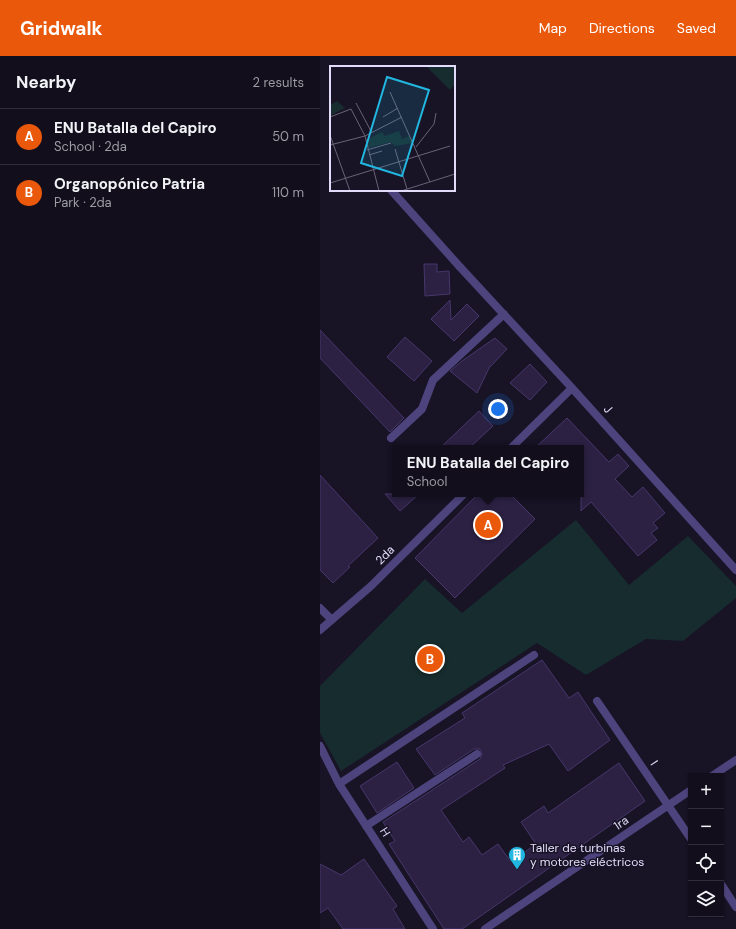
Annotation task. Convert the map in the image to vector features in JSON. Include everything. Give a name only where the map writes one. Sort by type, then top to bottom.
[{"type":"street","name":"J","points":[[392,191],[736,570]]},
{"type":"street","points":[[390,438],[422,409],[433,380],[504,314]]},
{"type":"street","points":[[514,445],[572,388]]},
{"type":"street","name":"2da","points":[[320,630],[371,586],[461,497]]},
{"type":"street","points":[[320,608],[332,620]]},
{"type":"street","points":[[339,784],[534,655]]},
{"type":"street","name":"I","points":[[597,701],[688,834]]},
{"type":"street","name":"H","points":[[320,746],[339,784],[433,929]]},
{"type":"street","points":[[366,826],[477,754]]},
{"type":"street","points":[[716,773],[736,760]]},
{"type":"street","name":"1ra","points":[[485,929],[688,792]]},
{"type":"street","points":[[724,889],[736,907]]},
{"type":"green space","points":[[576,520],[629,585],[688,536],[736,586],[736,598],[683,641],[646,639],[586,675],[537,643],[341,771],[320,733],[320,686],[425,579],[462,613]]},
{"type":"building","points":[[424,264],[437,264],[437,272],[449,271],[450,294],[425,296]]},
{"type":"building","points":[[450,300],[451,320],[467,304],[479,316],[454,341],[431,319]]},
{"type":"building","points":[[320,330],[404,418],[390,432],[320,358]]},
{"type":"building","points":[[405,337],[432,361],[414,381],[387,357]]},
{"type":"building","points":[[495,338],[507,349],[490,366],[477,393],[450,371]]},
{"type":"building","points":[[530,364],[547,382],[530,400],[510,383]]},
{"type":"building","points":[[479,411],[493,426],[472,445],[443,445]]},
{"type":"building","points":[[567,418],[609,462],[618,454],[629,466],[615,479],[632,497],[643,487],[665,513],[653,523],[658,528],[651,533],[657,540],[638,556],[591,502],[581,511],[581,497],[584,497],[584,445],[538,445]]},
{"type":"building","points":[[320,475],[378,538],[348,566],[350,567],[333,583],[320,570]]},
{"type":"building","points":[[385,494],[392,494],[392,497],[416,497],[400,511]]},
{"type":"building","points":[[475,497],[513,497],[535,519],[455,598],[415,558]]},
{"type":"building","points":[[542,660],[569,698],[578,692],[610,740],[568,771],[549,744],[503,765],[505,768],[441,810],[463,842],[469,837],[482,855],[498,844],[511,862],[536,844],[521,822],[544,806],[548,813],[619,763],[645,801],[462,929],[444,929],[389,844],[395,841],[383,822],[480,759],[482,754],[480,749],[474,749],[435,775],[416,749],[465,718],[462,713]]},
{"type":"building","points":[[397,762],[414,788],[377,813],[360,786]]},
{"type":"building","points":[[364,859],[397,906],[393,909],[405,929],[343,929],[328,908],[320,913],[320,864],[341,875]]},
{"type":"place","name":"ENU Batalla del Capiro","points":[[488,525]]},
{"type":"place","name":"Organopónico Patria","points":[[430,659]]},
{"type":"place","name":"Taller de turbinas y motores eléctricos","points":[[517,870]]}]
